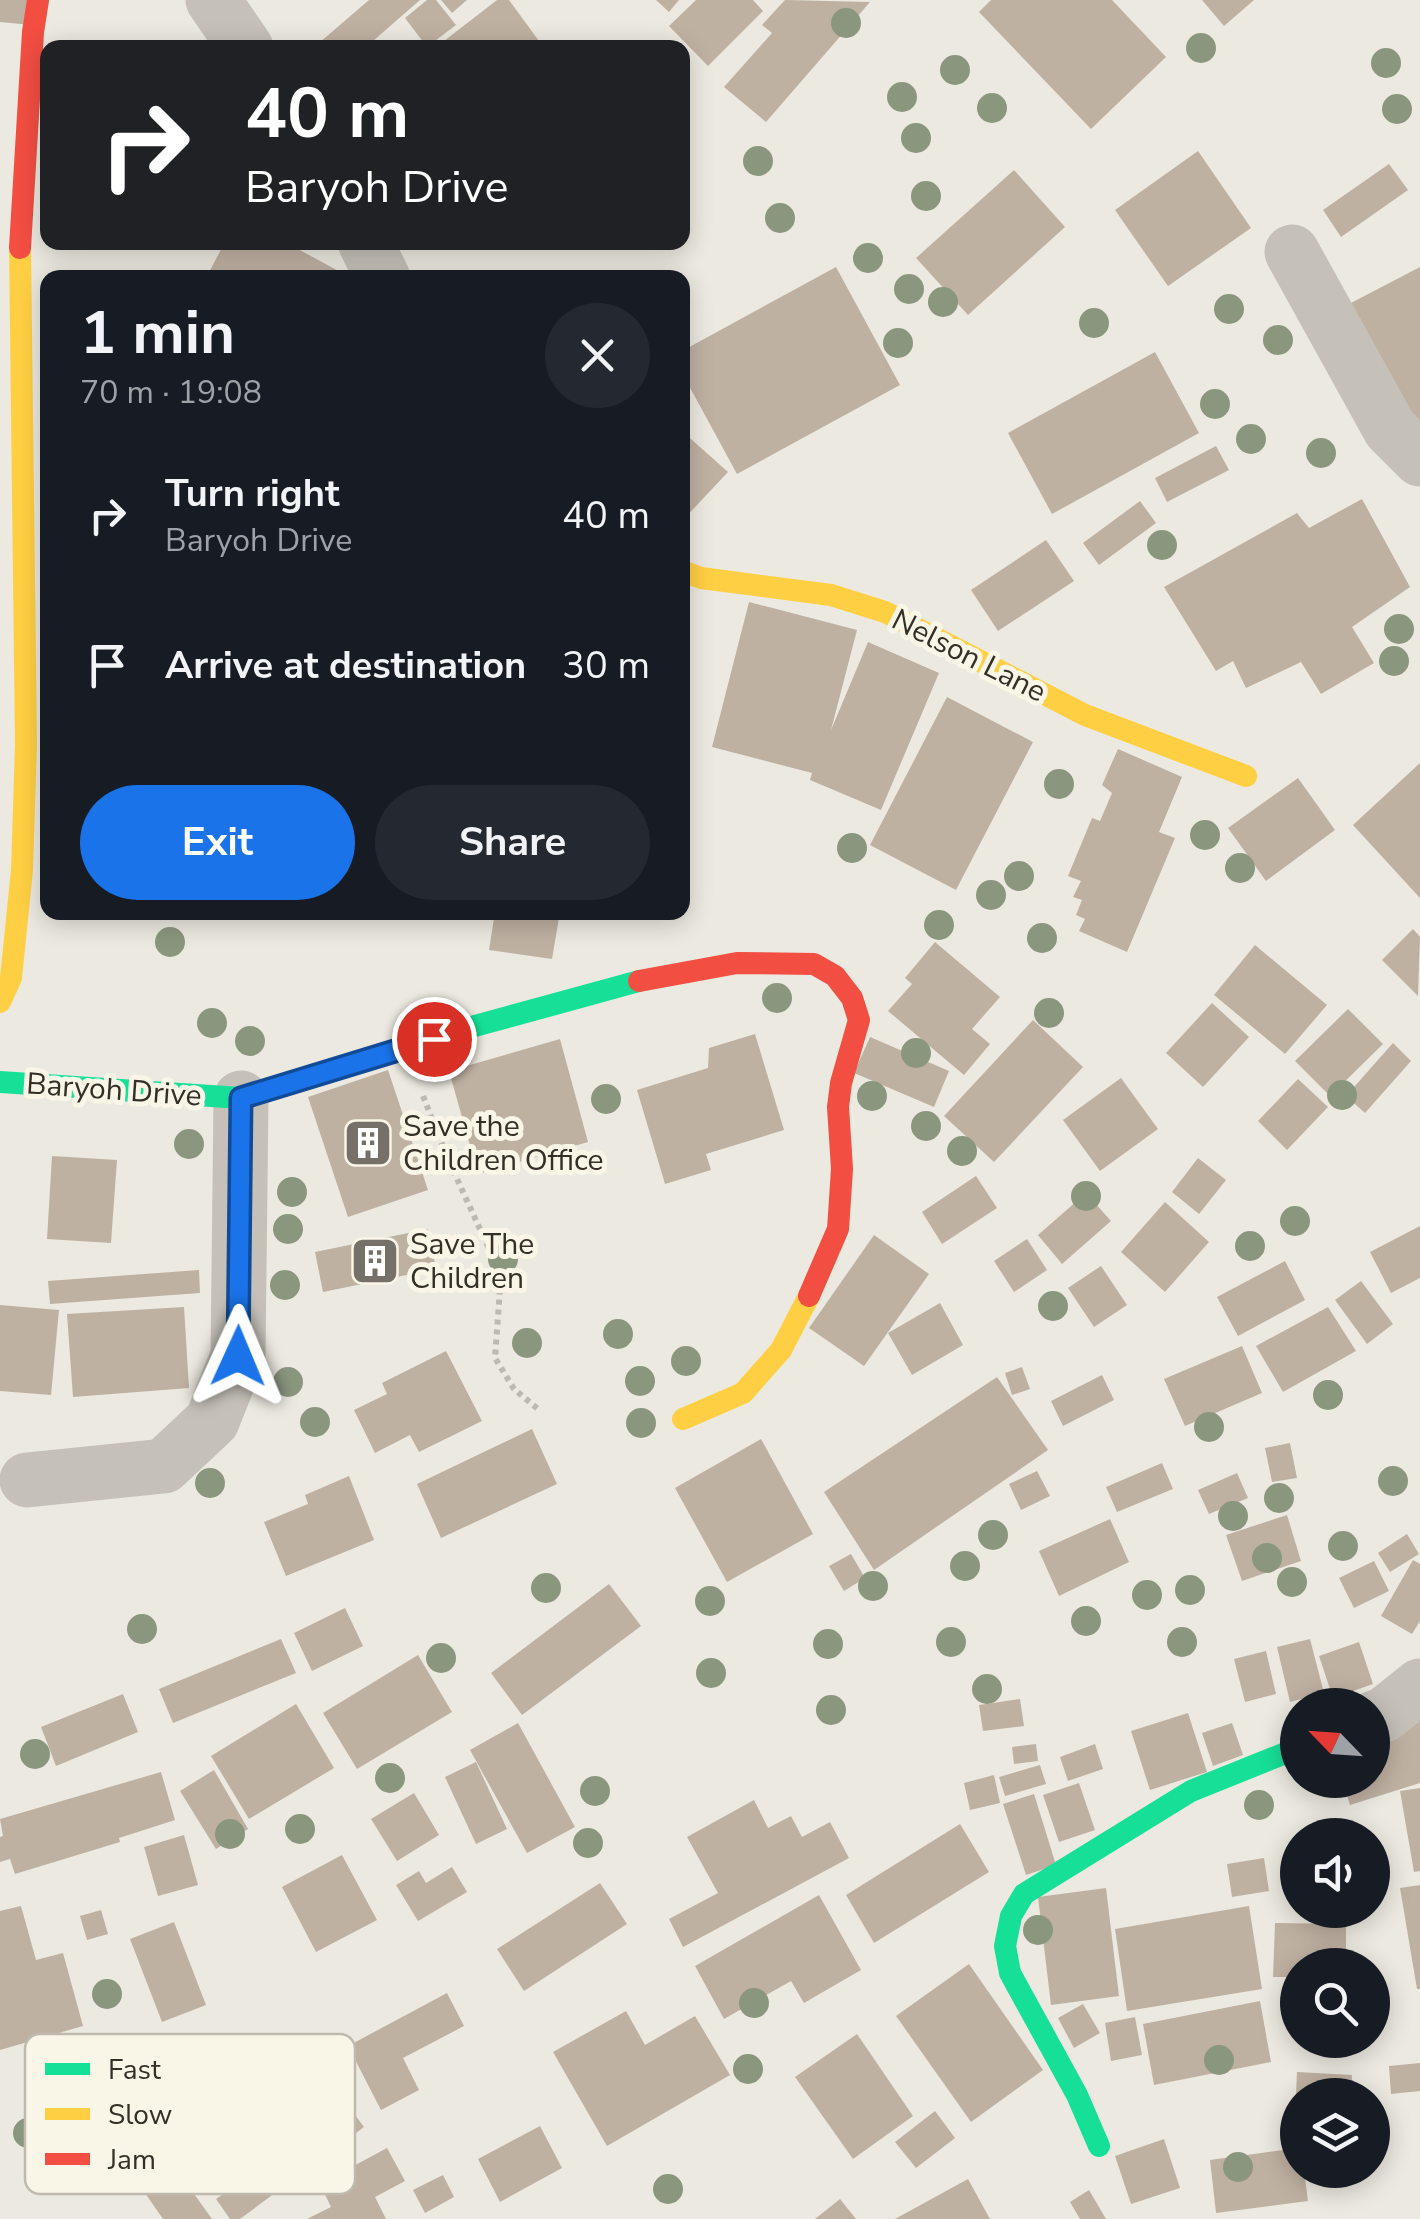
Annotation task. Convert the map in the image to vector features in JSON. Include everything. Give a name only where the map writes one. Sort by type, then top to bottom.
[{"type":"street","points":[[0,1002],[11,978],[22,870],[13,746],[23,636],[25,527],[18,282],[32,32],[38,0]]},
{"type":"street","points":[[213,0],[240,40]]},
{"type":"street","points":[[1292,252],[1390,429],[1420,459]]},
{"type":"street","name":"Nelson Lane","points":[[690,574],[831,595],[885,612],[1085,715],[1246,776]]},
{"type":"street","name":"Baryoh Drive","points":[[0,1082],[241,1098],[632,982],[738,963],[814,964],[835,976],[852,998],[859,1020],[840,1082],[842,1169],[838,1229],[781,1350],[743,1392],[684,1420]]},
{"type":"street","points":[[27,1480],[164,1466],[212,1421],[238,1356],[241,1098]]},
{"type":"street","points":[[1390,1710],[1420,1686]]},
{"type":"street","points":[[1099,2146],[1077,2096],[1010,1973],[1005,1946],[1011,1916],[1024,1894],[1164,1806],[1190,1791],[1280,1755]]},
{"type":"path","points":[[404,1049],[447,1157],[502,1275],[495,1358],[514,1389],[538,1409]]},
{"type":"building","points":[[0,0],[35,0],[31,25],[0,22]]},
{"type":"building","points":[[369,0],[420,0],[374,40],[322,40]]},
{"type":"building","points":[[427,0],[436,0],[456,25],[436,40],[422,40],[405,18]]},
{"type":"building","points":[[441,0],[467,0],[452,13]]},
{"type":"building","points":[[497,0],[509,0],[538,40],[445,40]]},
{"type":"building","points":[[656,0],[679,0],[669,12]]},
{"type":"building","points":[[696,0],[753,0],[763,11],[708,66],[690,48],[690,40],[683,40],[669,26]]},
{"type":"building","points":[[785,0],[870,2],[766,122],[724,87],[772,33],[762,25]]},
{"type":"building","points":[[991,0],[1112,0],[1166,57],[1091,129],[979,12]]},
{"type":"building","points":[[1202,0],[1254,0],[1224,26]]},
{"type":"building","points":[[1198,151],[1251,228],[1168,286],[1115,210]]},
{"type":"building","points":[[1389,164],[1408,190],[1341,237],[1323,210]]},
{"type":"building","points":[[1014,170],[1065,227],[968,315],[916,258]]},
{"type":"building","points":[[221,250],[300,250],[337,270],[210,270]]},
{"type":"building","points":[[836,267],[900,385],[737,474],[690,388],[690,347]]},
{"type":"building","points":[[1420,267],[1420,425],[1383,389],[1349,304]]},
{"type":"building","points":[[1155,352],[1199,433],[1052,514],[1008,433]]},
{"type":"building","points":[[690,438],[728,472],[690,512]]},
{"type":"building","points":[[1216,446],[1229,470],[1167,502],[1155,478]]},
{"type":"building","points":[[1362,499],[1410,587],[1352,627],[1374,663],[1321,694],[1301,662],[1246,688],[1233,661],[1216,671],[1164,587],[1297,513],[1309,528]]},
{"type":"building","points":[[1140,501],[1156,523],[1099,565],[1083,543]]},
{"type":"building","points":[[1046,540],[1074,581],[998,631],[971,590]]},
{"type":"building","points":[[749,602],[857,630],[831,730],[868,642],[939,673],[881,810],[810,780],[812,773],[712,747]]},
{"type":"building","points":[[947,697],[1033,742],[956,890],[870,845]]},
{"type":"building","points":[[1118,749],[1182,777],[1159,832],[1175,838],[1127,952],[1079,931],[1085,919],[1076,915],[1082,900],[1073,897],[1081,881],[1068,876],[1092,818],[1100,821],[1112,793],[1102,785]]},
{"type":"building","points":[[1420,763],[1420,898],[1353,825]]},
{"type":"building","points":[[1298,778],[1335,830],[1266,881],[1228,828]]},
{"type":"building","points":[[494,920],[559,920],[552,959],[489,950]]},
{"type":"building","points":[[1413,929],[1420,937],[1418,996],[1382,960]]},
{"type":"building","points":[[935,942],[1000,997],[972,1029],[990,1044],[964,1075],[888,1011],[912,984],[905,978]]},
{"type":"building","points":[[1255,945],[1327,1005],[1285,1054],[1214,995]]},
{"type":"building","points":[[1212,1003],[1249,1037],[1203,1087],[1166,1053]]},
{"type":"building","points":[[1348,1009],[1383,1044],[1330,1096],[1295,1061]]},
{"type":"building","points":[[1033,1020],[1083,1067],[994,1162],[944,1116]]},
{"type":"building","points":[[755,1034],[784,1130],[706,1154],[711,1170],[665,1184],[637,1090],[708,1068],[709,1048]]},
{"type":"building","points":[[870,1037],[949,1071],[934,1107],[854,1073]]},
{"type":"building","points":[[560,1039],[588,1142],[478,1174],[449,1071]]},
{"type":"building","points":[[1393,1043],[1411,1061],[1365,1113],[1346,1096]]},
{"type":"building","name":"Save the Children Office","points":[[388,1070],[428,1190],[348,1217],[308,1097]]},
{"type":"building","points":[[1121,1078],[1158,1129],[1100,1171],[1063,1120]]},
{"type":"building","points":[[1298,1079],[1328,1107],[1287,1150],[1258,1121]]},
{"type":"building","points":[[52,1156],[117,1160],[111,1243],[47,1239]]},
{"type":"building","points":[[1198,1158],[1226,1180],[1199,1214],[1172,1192]]},
{"type":"building","points":[[976,1176],[997,1208],[942,1244],[922,1212]]},
{"type":"building","points":[[1086,1193],[1111,1221],[1062,1264],[1038,1235]]},
{"type":"building","points":[[1165,1202],[1209,1242],[1165,1292],[1121,1252]]},
{"type":"building","points":[[1420,1226],[1420,1278],[1391,1293],[1370,1252]]},
{"type":"building","name":"Save The Children","points":[[428,1229],[436,1269],[323,1292],[315,1252]]},
{"type":"building","points":[[874,1235],[929,1274],[864,1366],[809,1328]]},
{"type":"building","points":[[1027,1239],[1047,1270],[1014,1292],[994,1261]]},
{"type":"building","points":[[1285,1261],[1305,1300],[1238,1336],[1217,1297]]},
{"type":"building","points":[[1101,1266],[1127,1305],[1094,1327],[1068,1288]]},
{"type":"building","points":[[199,1270],[200,1293],[50,1304],[48,1281]]},
{"type":"building","points":[[1361,1281],[1393,1324],[1367,1344],[1335,1300]]},
{"type":"building","points":[[940,1303],[963,1345],[912,1375],[888,1333]]},
{"type":"building","points":[[0,1305],[59,1310],[51,1395],[0,1391]]},
{"type":"building","points":[[184,1307],[189,1388],[73,1397],[67,1314]]},
{"type":"building","points":[[1328,1307],[1356,1351],[1283,1392],[1256,1346]]},
{"type":"building","points":[[1242,1346],[1262,1393],[1185,1426],[1164,1379]]},
{"type":"building","points":[[446,1351],[482,1421],[419,1452],[410,1435],[375,1453],[354,1410],[387,1394],[382,1383]]},
{"type":"building","points":[[1022,1367],[1030,1389],[1012,1395],[1005,1373]]},
{"type":"building","points":[[1102,1375],[1114,1400],[1063,1426],[1051,1401]]},
{"type":"building","points":[[997,1377],[1048,1450],[874,1570],[824,1492]]},
{"type":"building","points":[[532,1429],[557,1484],[441,1538],[417,1484]]},
{"type":"building","points":[[761,1439],[813,1534],[727,1582],[675,1488]]},
{"type":"building","points":[[1290,1443],[1297,1478],[1272,1482],[1265,1448]]},
{"type":"building","points":[[1162,1463],[1173,1489],[1117,1512],[1106,1487]]},
{"type":"building","points":[[1037,1471],[1050,1496],[1021,1510],[1009,1484]]},
{"type":"building","points":[[1237,1473],[1248,1498],[1209,1514],[1198,1490]]},
{"type":"building","points":[[349,1476],[374,1540],[286,1576],[264,1522],[308,1504],[305,1495]]},
{"type":"building","points":[[1287,1515],[1301,1561],[1242,1581],[1226,1535]]},
{"type":"building","points":[[1110,1519],[1129,1562],[1059,1596],[1039,1551]]},
{"type":"building","points":[[1407,1534],[1419,1554],[1390,1572],[1378,1553]]},
{"type":"building","points":[[851,1554],[865,1578],[844,1591],[829,1566]]},
{"type":"building","points":[[1413,1560],[1420,1564],[1420,1621],[1412,1634],[1381,1616]]},
{"type":"building","points":[[1374,1561],[1389,1591],[1354,1608],[1339,1578]]},
{"type":"building","points":[[609,1584],[641,1626],[522,1715],[491,1673]]},
{"type":"building","points":[[345,1608],[363,1646],[312,1671],[294,1633]]},
{"type":"building","points":[[281,1639],[296,1673],[173,1723],[159,1689]]},
{"type":"building","points":[[1310,1639],[1323,1688],[1287,1688],[1277,1647]]},
{"type":"building","points":[[1359,1642],[1373,1684],[1330,1688],[1319,1656]]},
{"type":"building","points":[[1266,1651],[1276,1694],[1245,1702],[1234,1659]]},
{"type":"building","points":[[418,1655],[452,1712],[357,1769],[323,1713]]},
{"type":"building","points":[[123,1694],[138,1732],[56,1766],[41,1727]]},
{"type":"building","points":[[1020,1699],[1024,1726],[983,1731],[979,1705]]},
{"type":"building","points":[[296,1704],[334,1768],[249,1819],[211,1756]]},
{"type":"building","points":[[1188,1713],[1207,1772],[1150,1790],[1131,1731]]},
{"type":"building","points":[[1420,1714],[1420,1783],[1390,1792],[1390,1739],[1404,1734],[1400,1721]]},
{"type":"building","points":[[518,1723],[575,1827],[527,1853],[470,1750]]},
{"type":"building","points":[[1232,1723],[1243,1755],[1213,1766],[1202,1733]]},
{"type":"building","points":[[1036,1744],[1038,1761],[1014,1764],[1012,1747]]},
{"type":"building","points":[[1095,1744],[1103,1769],[1068,1781],[1060,1757]]},
{"type":"building","points":[[476,1762],[507,1829],[476,1844],[445,1777]]},
{"type":"building","points":[[1040,1765],[1046,1784],[1005,1796],[999,1777]]},
{"type":"building","points":[[214,1770],[248,1829],[216,1849],[180,1791]]},
{"type":"building","points":[[161,1772],[175,1820],[119,1838],[120,1842],[15,1874],[10,1859],[0,1862],[0,1819]]},
{"type":"building","points":[[994,1775],[1000,1803],[970,1810],[964,1783]]},
{"type":"building","points":[[1079,1783],[1095,1830],[1059,1842],[1043,1795]]},
{"type":"building","points":[[1420,1788],[1420,1871],[1414,1872],[1400,1791]]},
{"type":"building","points":[[414,1793],[439,1835],[397,1861],[371,1819]]},
{"type":"building","points":[[1034,1794],[1056,1865],[1026,1875],[1003,1804]]},
{"type":"building","points":[[1348,1798],[1372,1798],[1350,1805]]},
{"type":"building","points":[[754,1800],[768,1828],[791,1816],[802,1837],[830,1822],[849,1858],[683,1947],[669,1919],[718,1893],[687,1837]]},
{"type":"building","points":[[960,1824],[989,1872],[874,1943],[846,1895]]},
{"type":"building","points":[[184,1835],[198,1885],[158,1896],[144,1847]]},
{"type":"building","points":[[342,1855],[377,1920],[316,1952],[282,1887]]},
{"type":"building","points":[[1264,1858],[1269,1891],[1232,1897],[1227,1864]]},
{"type":"building","points":[[452,1867],[467,1892],[418,1921],[396,1885],[419,1871],[426,1883]]},
{"type":"building","points":[[600,1883],[627,1924],[524,1991],[497,1949]]},
{"type":"building","points":[[1420,1885],[1420,1989],[1417,1989],[1400,1888]]},
{"type":"building","points":[[1106,1888],[1119,1996],[1051,2005],[1038,1897]]},
{"type":"building","points":[[819,1895],[861,1970],[804,2003],[791,1981],[724,2019],[695,1966]]},
{"type":"building","points":[[21,1906],[36,1960],[63,1953],[83,2026],[55,2034],[25,2034],[25,2043],[0,2050],[0,1911]]},
{"type":"building","points":[[1249,1906],[1262,1989],[1127,2011],[1115,1929]]},
{"type":"building","points":[[101,1910],[108,1934],[87,1940],[80,1916]]},
{"type":"building","points":[[174,1922],[206,2005],[162,2022],[130,1939]]},
{"type":"building","points":[[1275,1923],[1280,1923],[1280,1928],[1346,1928],[1346,1948],[1280,1948],[1280,1977],[1273,1977]]},
{"type":"building","points":[[969,1964],[1043,2070],[971,2122],[896,2016]]},
{"type":"building","points":[[447,1993],[464,2026],[403,2058],[419,2090],[381,2110],[355,2060],[355,2042]]},
{"type":"building","points":[[1260,2001],[1271,2062],[1154,2085],[1143,2024]]},
{"type":"building","points":[[1083,2004],[1100,2033],[1074,2048],[1058,2018]]},
{"type":"building","points":[[626,2011],[645,2045],[695,2016],[730,2075],[607,2146],[553,2052]]},
{"type":"building","points":[[1135,2017],[1142,2055],[1111,2061],[1105,2023]]},
{"type":"building","points":[[857,2034],[913,2116],[853,2159],[795,2077]]},
{"type":"building","points":[[1420,2063],[1420,2091],[1391,2094],[1389,2066]]},
{"type":"building","points":[[1297,2072],[1352,2075],[1352,2078],[1297,2078]]},
{"type":"building","points":[[935,2111],[955,2138],[916,2168],[895,2142]]},
{"type":"building","points":[[355,2115],[364,2127],[355,2134]]},
{"type":"building","points":[[540,2126],[562,2168],[500,2202],[478,2159]]},
{"type":"building","points":[[1164,2139],[1180,2188],[1131,2204],[1115,2156]]},
{"type":"building","points":[[387,2148],[405,2181],[375,2197],[386,2219],[307,2219],[331,2207],[325,2194],[355,2194],[355,2165]]},
{"type":"building","points":[[1280,2150],[1280,2188],[1306,2188],[1308,2201],[1216,2213],[1210,2160]]},
{"type":"building","points":[[443,2175],[454,2197],[425,2213],[413,2190]]},
{"type":"building","points":[[968,2179],[990,2219],[895,2219]]},
{"type":"building","points":[[1089,2190],[1106,2219],[1080,2219],[1070,2202]]},
{"type":"building","points":[[146,2194],[194,2194],[212,2219],[163,2219]]},
{"type":"building","points":[[223,2194],[274,2194],[240,2219],[230,2219],[216,2199]]},
{"type":"building","points":[[840,2199],[856,2219],[815,2219]]},
{"type":"traffic: fast","points":[[0,1082],[241,1098],[464,1029],[639,981]]},
{"type":"traffic: fast","points":[[1099,2146],[1077,2095],[1010,1973],[1005,1946],[1011,1916],[1024,1894],[1191,1791],[1280,1755]]},
{"type":"traffic: slow","points":[[0,1002],[11,978],[22,870],[26,744],[20,248]]},
{"type":"traffic: slow","points":[[690,574],[831,595],[885,612],[1085,715],[1246,776]]},
{"type":"traffic: slow","points":[[683,1419],[743,1393],[781,1350],[809,1296]]},
{"type":"traffic: jam","points":[[20,248],[38,0]]},
{"type":"traffic: jam","points":[[639,981],[737,963],[814,964],[835,976],[852,998],[859,1020],[838,1107],[842,1169],[838,1229],[809,1296]]},
{"type":"place","name":"Save the Children Office","points":[[368,1143]]},
{"type":"place","name":"Save The Children","points":[[375,1261]]},
{"type":"route","points":[[238,1356],[241,1098],[434,1039]]}]
